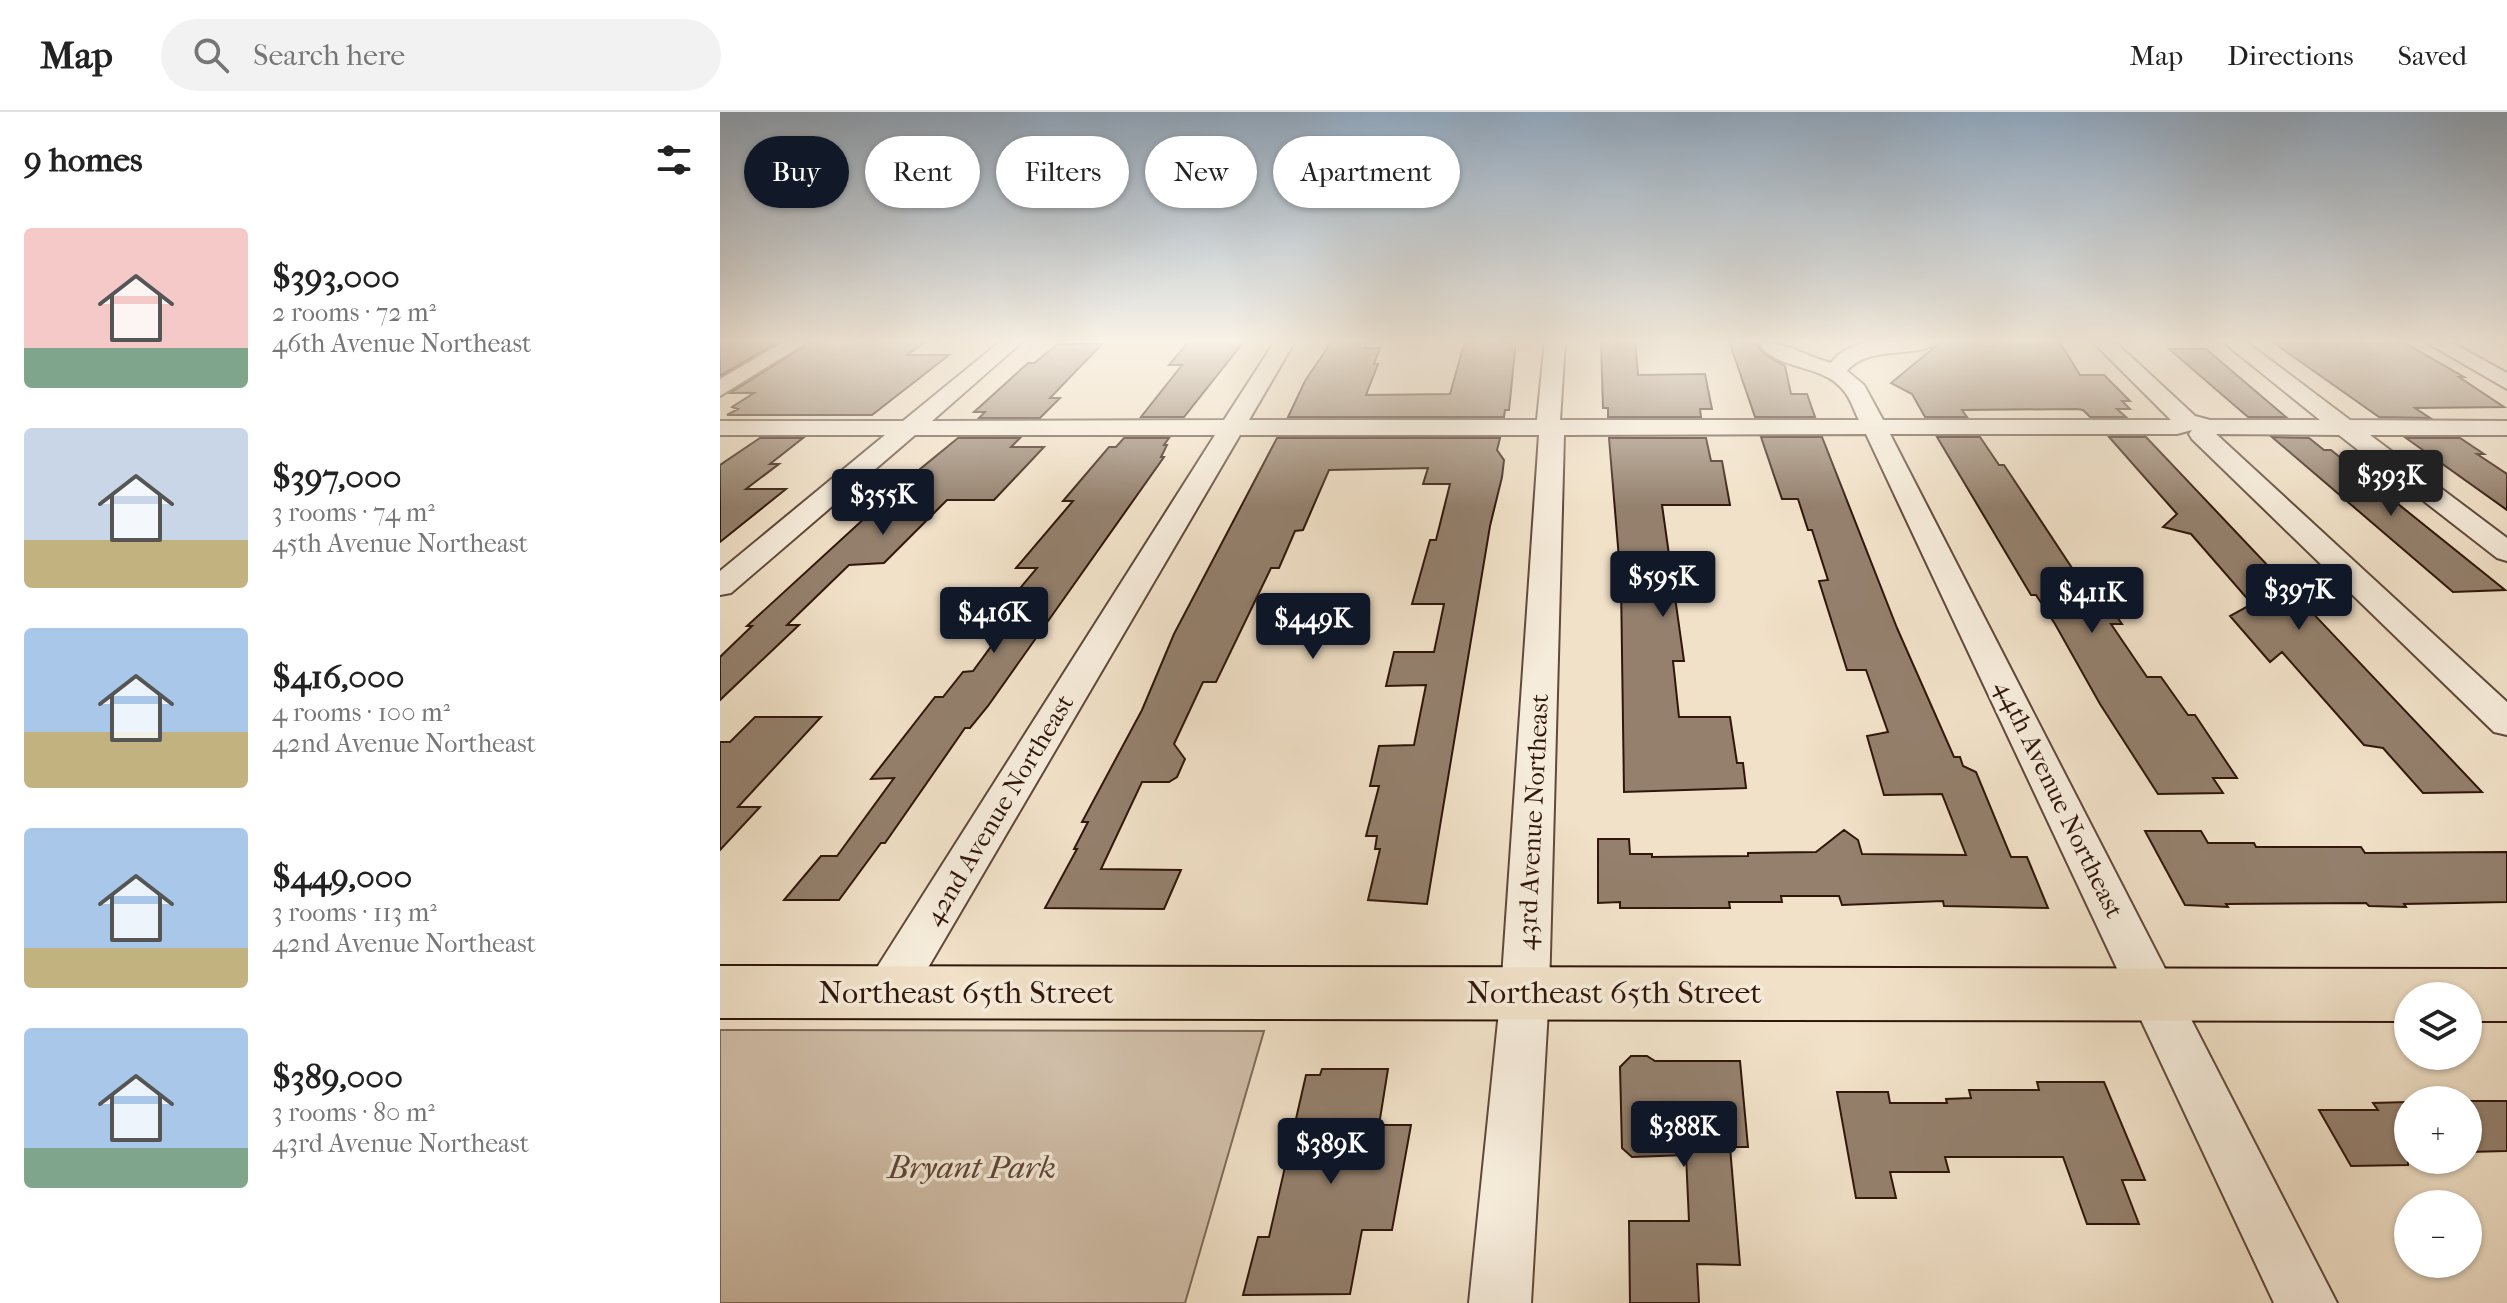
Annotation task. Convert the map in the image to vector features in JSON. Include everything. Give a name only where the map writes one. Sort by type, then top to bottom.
[{"type":"main road","name":"Northeast 65th Street","points":[[720,992],[2507,995]]},
{"type":"street","points":[[720,586],[946,397]]},
{"type":"street","name":"42nd Avenue Northeast","points":[[888,992],[1251,397]]},
{"type":"street","name":"43rd Avenue Northeast","points":[[1500,1303],[1525,992],[1550,397]]},
{"type":"street","name":"44th Avenue Northeast","points":[[1859,397],[2306,1303]]},
{"type":"street","points":[[2161,397],[2507,723]]},
{"type":"street","points":[[2305,397],[2507,552]]},
{"type":"street","points":[[720,428],[2507,428]]},
{"type":"green space","name":"Bryant Park","points":[[720,1030],[1264,1031],[1185,1303],[720,1303]]},
{"type":"building","points":[[748,397],[896,397],[872,415],[727,415],[738,409],[732,407]]},
{"type":"building","points":[[991,397],[1060,398],[1040,418],[979,418],[985,412],[974,412]]},
{"type":"building","points":[[1157,397],[1200,397],[1184,417],[1141,417]]},
{"type":"building","points":[[1298,397],[1510,397],[1509,410],[1505,410],[1504,417],[1288,417]]},
{"type":"building","points":[[1603,397],[1710,397],[1712,409],[1700,409],[1701,417],[1608,417],[1608,408],[1603,408]]},
{"type":"building","points":[[1748,397],[1808,397],[1815,417],[1755,417]]},
{"type":"building","points":[[1913,397],[2126,397],[2130,401],[2122,401],[2130,409],[2117,409],[2126,417],[2090,417],[2083,410],[2076,409],[1962,410],[1967,417],[1925,417]]},
{"type":"building","points":[[2224,397],[2262,397],[2286,417],[2248,417]]},
{"type":"building","points":[[2350,397],[2488,397],[2504,407],[2415,408],[2430,418],[2379,417]]},
{"type":"building","points":[[1761,437],[1822,437],[1897,628],[1954,757],[1960,757],[1963,766],[1976,772],[2011,857],[2027,857],[2048,908],[1944,906],[1943,901],[1842,905],[1839,896],[1781,896],[1782,902],[1729,902],[1730,908],[1620,908],[1620,902],[1598,903],[1598,839],[1629,839],[1630,854],[1652,854],[1652,857],[1748,856],[1748,853],[1816,852],[1844,830],[1858,840],[1862,854],[1966,855],[1942,794],[1884,795],[1867,736],[1888,732],[1866,670],[1847,670],[1819,581],[1828,580],[1812,530],[1808,530],[1798,499],[1782,499]]},
{"type":"building","points":[[1937,437],[1980,437],[1999,465],[2004,465],[2078,577],[2083,577],[2090,588],[2096,588],[2122,624],[2111,624],[2147,677],[2161,677],[2188,715],[2195,715],[2237,778],[2213,778],[2223,793],[2158,794],[2100,704],[2055,624],[2036,595],[2031,595]]},
{"type":"building","points":[[2109,437],[2146,437],[2482,792],[2423,793],[2383,748],[2364,745],[2282,652],[2270,662],[2230,616],[2252,604],[2191,534],[2163,527],[2177,514]]},
{"type":"building","points":[[2272,437],[2309,438],[2324,450],[2331,450],[2505,590],[2453,592]]},
{"type":"building","points":[[760,438],[803,438],[770,464],[779,464],[746,489],[786,489],[720,542],[720,465]]},
{"type":"building","points":[[958,438],[1020,438],[1011,447],[1044,447],[994,500],[947,500],[884,563],[849,565],[787,625],[799,625],[720,700],[720,657],[752,626],[747,626],[903,483]]},
{"type":"building","points":[[1124,438],[1169,438],[1164,445],[1167,445],[1161,457],[1164,457],[988,706],[970,728],[965,728],[885,843],[881,843],[839,900],[784,900],[821,856],[837,856],[894,778],[871,779],[935,697],[943,697],[963,672],[973,671],[1020,607],[1015,607],[1021,599],[1011,599],[1037,568],[1016,568],[1073,501],[1063,501],[1109,447],[1116,447]]},
{"type":"building","points":[[1277,438],[1500,438],[1497,450],[1504,460],[1502,477],[1490,526],[1427,904],[1368,900],[1380,849],[1375,849],[1377,836],[1366,836],[1379,786],[1370,786],[1379,746],[1414,745],[1426,685],[1386,686],[1394,652],[1434,652],[1444,604],[1412,604],[1430,540],[1436,540],[1450,484],[1423,484],[1428,468],[1329,470],[1303,530],[1295,531],[1279,568],[1271,568],[1216,682],[1203,682],[1174,744],[1185,759],[1177,777],[1169,782],[1142,782],[1101,869],[1181,870],[1164,909],[1045,908],[1077,849],[1074,849],[1088,822],[1082,822],[1142,710],[1174,634]]},
{"type":"building","points":[[1609,438],[1706,438],[1711,461],[1722,461],[1730,505],[1662,505],[1684,661],[1673,661],[1679,717],[1730,717],[1737,763],[1743,763],[1746,788],[1624,792],[1621,583]]},
{"type":"building","points":[[2406,438],[2460,438],[2484,454],[2477,454],[2507,474],[2507,510]]},
{"type":"building","points":[[755,717],[821,717],[738,807],[760,807],[720,850],[720,742],[730,742]]},
{"type":"building","points":[[2145,831],[2201,831],[2208,843],[2254,843],[2256,847],[2361,847],[2365,853],[2507,852],[2507,902],[2404,904],[2406,907],[2369,906],[2366,903],[2226,904],[2228,907],[2185,905]]},
{"type":"building","points":[[1631,1056],[1647,1056],[1655,1061],[1740,1061],[1748,1147],[1730,1147],[1740,1265],[1697,1264],[1699,1303],[1630,1303],[1629,1221],[1689,1221],[1686,1155],[1632,1157],[1622,1148],[1620,1067]]},
{"type":"building","points":[[1322,1069],[1388,1069],[1379,1125],[1411,1125],[1392,1230],[1362,1230],[1350,1294],[1243,1295],[1258,1237],[1269,1237],[1306,1075],[1320,1075]]},
{"type":"building","points":[[2037,1082],[2104,1082],[2145,1180],[2122,1180],[2139,1224],[2087,1224],[2063,1157],[1945,1157],[1949,1172],[1890,1172],[1896,1198],[1856,1198],[1837,1092],[1888,1092],[1890,1103],[1947,1103],[1946,1099],[1971,1098],[1969,1090],[2039,1090]]},
{"type":"building","points":[[2482,1101],[2507,1101],[2507,1151],[2482,1152]]},
{"type":"building","points":[[2394,1102],[2394,1165],[2351,1166],[2319,1110],[2378,1110],[2373,1103]]}]
